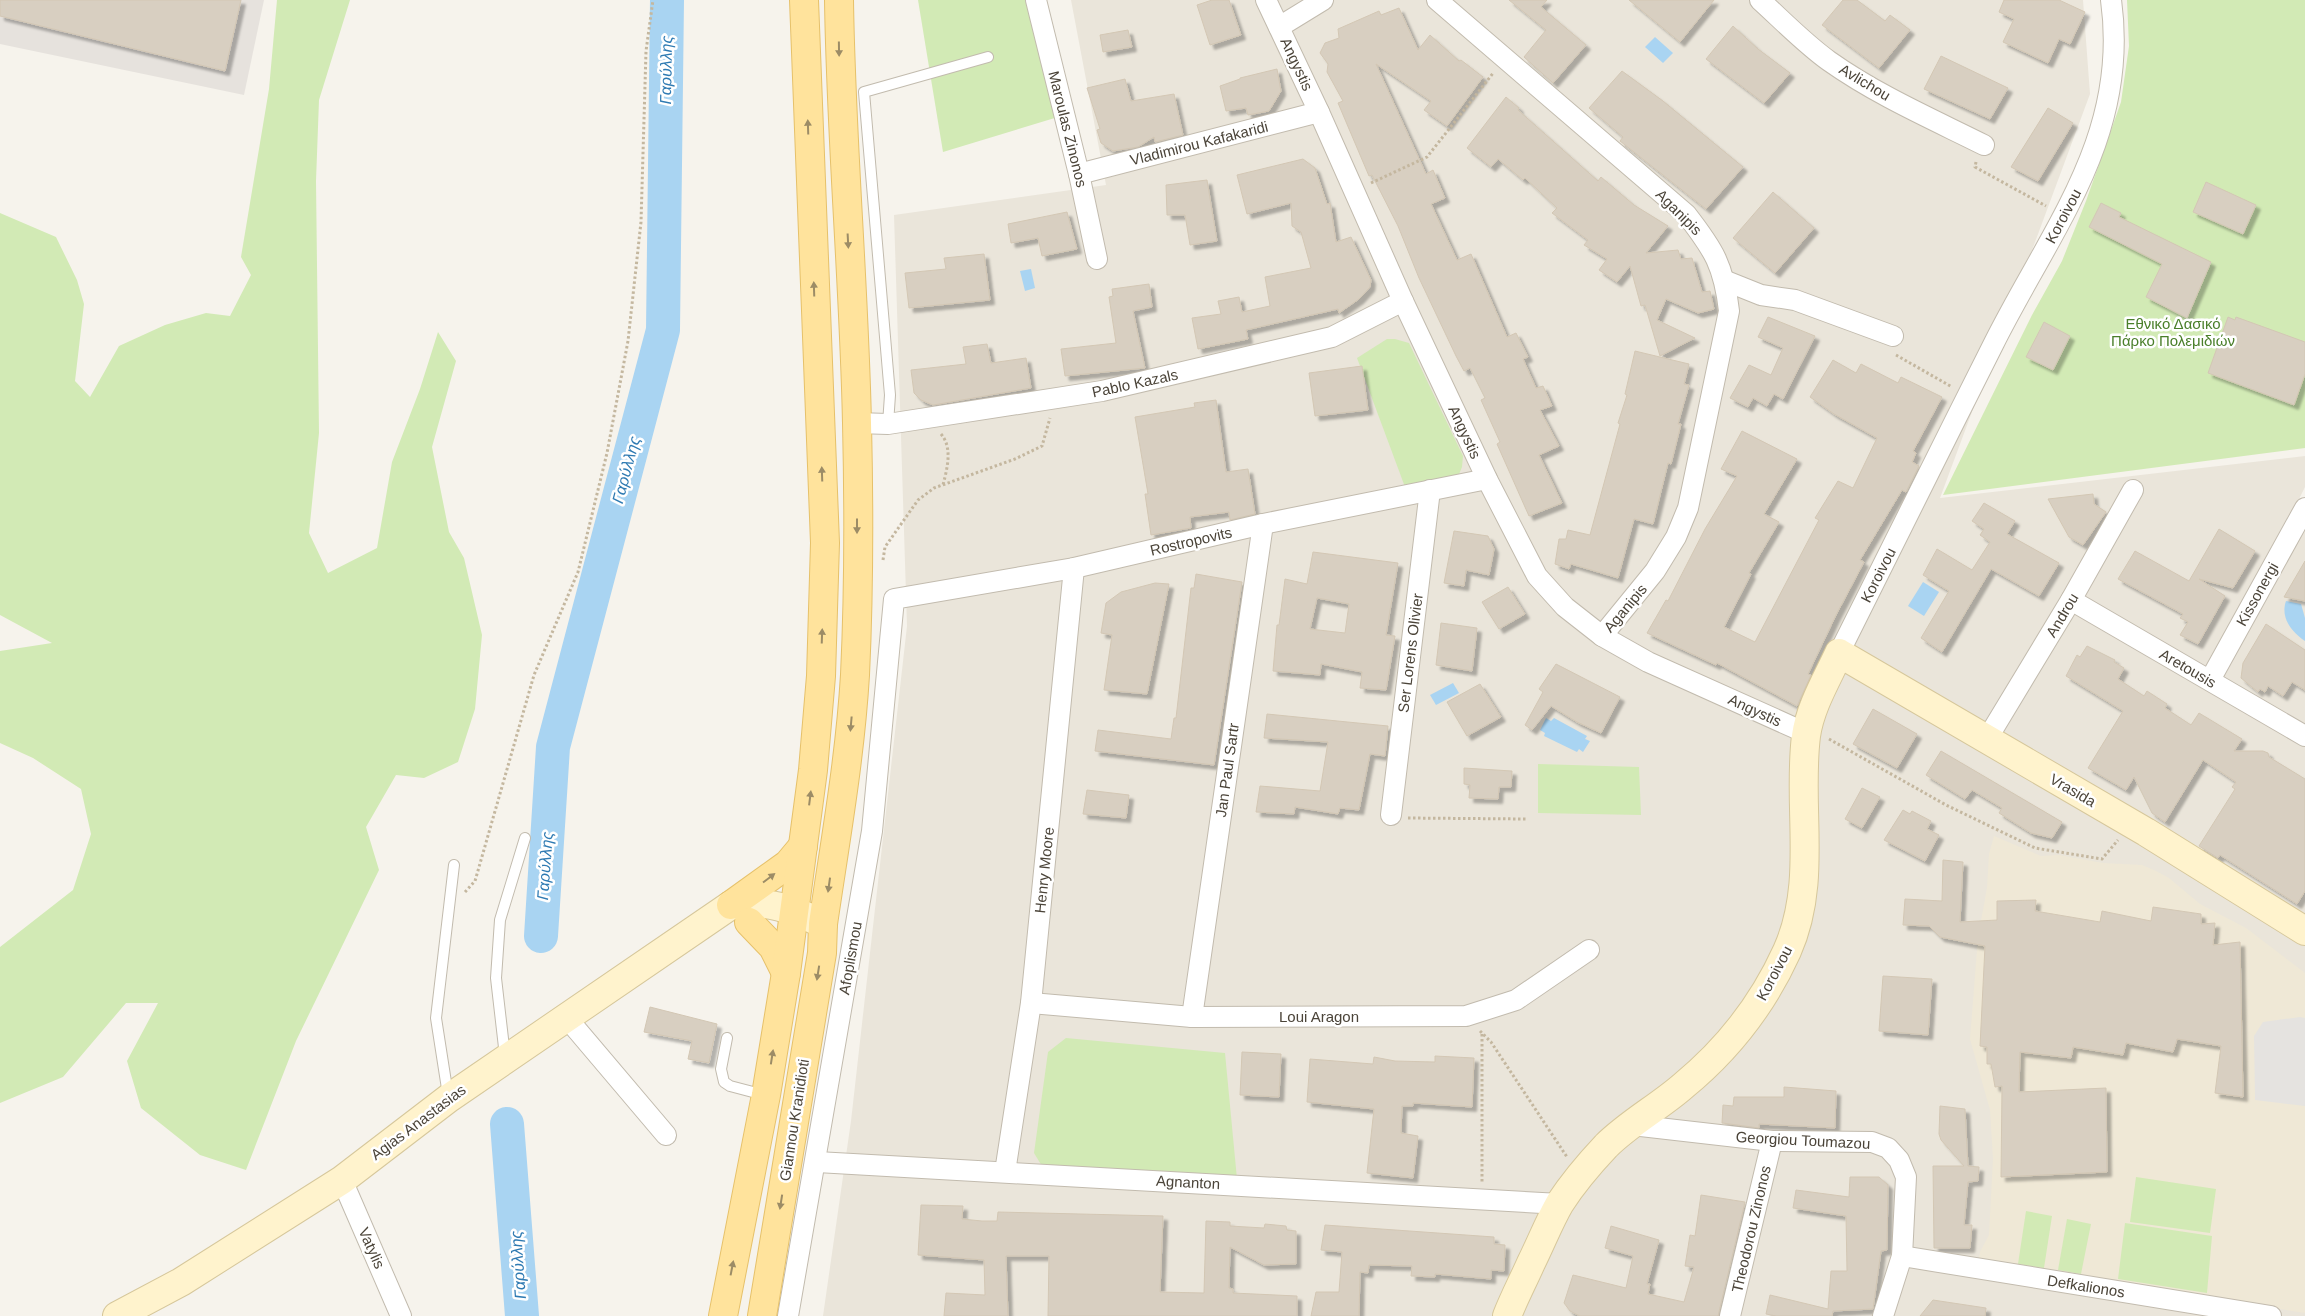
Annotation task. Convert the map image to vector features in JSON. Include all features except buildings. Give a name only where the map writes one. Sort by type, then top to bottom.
[{"type":"main road","name":"Giannou Kranidioti","points":[[723,1316],[766,1095],[786,973],[813,770],[821,676],[825,543],[804,0]]},
{"type":"main road","name":"Giannou Kranidioti","points":[[762,1316],[822,953],[823,924],[849,749],[855,676],[858,588],[858,423],[840,90],[839,0]]},
{"type":"main road","points":[[786,973],[773,947],[731,915],[788,864],[804,846]]},
{"type":"street","name":"Maroulas Zinonos","points":[[1036,0],[1079,174],[1097,259]]},
{"type":"street","name":"Angystis","points":[[1266,0],[1319,112],[1352,191],[1403,301],[1487,479],[1536,576],[1548,592],[1602,636],[1648,662],[1806,734]]},
{"type":"street","points":[[1280,27],[1323,0]]},
{"type":"street","name":"Aganipis","points":[[1437,0],[1686,214],[1707,240],[1717,258],[1726,281],[1729,311],[1688,508],[1676,537],[1655,571],[1602,636]]},
{"type":"street","name":"Avlichou","points":[[1760,0],[1828,60],[1848,73],[1880,93],[1984,145]]},
{"type":"street","name":"Koroivou","points":[[1513,1315],[1560,1204],[1586,1168],[1608,1144],[1683,1086],[1723,1049],[1748,1019],[1787,951],[1799,920],[1805,887],[1806,808],[1803,772],[1806,734],[1820,692],[2019,294],[2084,177],[2108,105],[2113,67],[2111,0]]},
{"type":"street","name":"Vladimirou Kafakaridi","points":[[1079,174],[1319,112]]},
{"type":"street","points":[[1726,281],[1761,295],[1794,300],[1893,336]]},
{"type":"street","name":"Pablo Kazals","points":[[858,423],[888,424],[1102,391],[1332,338],[1403,301]]},
{"type":"street","name":"Rostropovits","points":[[894,599],[1074,568],[1263,524],[1487,479]]},
{"type":"street","name":"Ser Lorens Olivier","points":[[1391,815],[1430,490]]},
{"type":"street","name":"Androu","points":[[1987,739],[2071,600],[2134,490]]},
{"type":"street","name":"Kissonergi","points":[[2210,680],[2305,508]]},
{"type":"street","name":"Jan Paul Sartr","points":[[1192,1016],[1263,524]]},
{"type":"street","name":"Henry Moore","points":[[1005,1172],[1030,1003],[1074,568]]},
{"type":"street","name":"Afoplismou","points":[[788,1316],[872,832],[894,599]]},
{"type":"street","name":"Aretousis","points":[[2071,600],[2305,736]]},
{"type":"street","name":"Vrasida","points":[[1839,653],[2132,824],[2305,931]]},
{"type":"street","points":[[731,915],[823,924]]},
{"type":"street","name":"Agias Anastasias","points":[[117,1316],[181,1282],[342,1180],[449,1098],[566,1017],[731,915]]},
{"type":"street","name":"Loui Aragon","points":[[1030,1003],[1192,1016],[1466,1016],[1516,1000],[1589,950]]},
{"type":"street","points":[[566,1017],[666,1135]]},
{"type":"street","name":"Georgiou Toumazou","points":[[1632,1125],[1772,1142],[1872,1142],[1888,1148],[1898,1160],[1906,1177],[1902,1256],[1883,1316]]},
{"type":"street","name":"Theodorou Zinonos","points":[[1730,1316],[1772,1142]]},
{"type":"street","name":"Agnanton","points":[[816,1162],[1560,1204]]},
{"type":"street","name":"Vatylis","points":[[342,1180],[401,1316]]},
{"type":"street","name":"Defkalionos","points":[[1902,1256],[2271,1316]]},
{"type":"lane","points":[[888,424],[890,395],[864,92],[988,57]]},
{"type":"lane","points":[[505,1059],[496,978],[500,920],[525,838]]},
{"type":"lane","points":[[449,1098],[436,1018],[454,865]]},
{"type":"lane","points":[[727,1038],[721,1068],[724,1082],[730,1086],[766,1095]]},
{"type":"path","points":[[448,910],[475,881],[534,675],[578,572],[607,453],[628,341],[641,222],[646,51],[653,0]]},
{"type":"path","points":[[1352,191],[1427,156],[1505,58]]},
{"type":"path","points":[[1984,145],[1975,167],[2064,216]]},
{"type":"path","points":[[1893,336],[1885,349],[1968,396]]},
{"type":"path","points":[[882,565],[885,547],[918,500],[943,485],[1014,459],[1042,446],[1054,399]]},
{"type":"path","points":[[928,418],[944,437],[949,460],[943,485]]},
{"type":"path","points":[[1806,734],[1832,740],[1946,805],[2035,848],[2102,859],[2132,824]]},
{"type":"path","points":[[1391,815],[1395,818],[1527,819]]},
{"type":"path","points":[[1466,1016],[1491,1042],[1567,1157],[1586,1168]]},
{"type":"path","points":[[1482,1033],[1482,1199]]},
{"type":"shaded area","points":[[0,0],[264,0],[244,95],[0,44]]},
{"type":"shaded area","points":[[1071,0],[2083,0],[2090,94],[1940,498],[2305,456],[2305,487],[2298,501],[2305,505],[2305,1316],[823,1316],[851,1121],[907,626],[894,215],[1106,185]]},
{"type":"shaded area","points":[[1994,836],[2041,856],[2059,855],[2103,863],[2142,865],[2156,871],[2169,878],[2200,904],[2246,928],[2305,973],[2305,1313],[1992,1262],[1978,1263],[1980,1252],[1989,1235],[1993,1159],[1990,1110],[1970,1039],[1978,937],[1987,888],[1989,854]]},
{"type":"shaded area","points":[[2305,1018],[2305,1106],[2255,1100],[2254,1036],[2263,1022]]},
{"type":"green space","points":[[277,0],[350,0],[319,100],[316,181],[319,433],[309,533],[328,573],[377,548],[392,462],[420,389],[438,332],[456,361],[432,447],[449,532],[464,558],[482,635],[475,709],[458,762],[424,778],[396,775],[366,827],[379,870],[296,1041],[246,1170],[200,1155],[141,1108],[127,1061],[158,1003],[126,1003],[63,1077],[0,1103],[0,947],[73,890],[91,834],[81,789],[33,758],[0,743],[0,651],[52,643],[0,615],[0,213],[56,237],[77,280],[84,304],[75,381],[90,397],[119,346],[165,325],[206,313],[230,316],[251,275],[241,257],[269,89]]},
{"type":"green space","points":[[918,0],[1031,0],[1058,117],[943,152]]},
{"type":"green space","name":"Εθνικό Δασικό Πάρκο Πολεμιδιών","points":[[2127,0],[2305,0],[2305,448],[1943,495],[2032,315],[2062,261],[2086,201],[2121,102],[2129,46]]},
{"type":"green space","points":[[1387,339],[1409,343],[1463,456],[1462,467],[1457,479],[1405,487],[1357,358]]},
{"type":"green space","points":[[1538,764],[1639,767],[1641,815],[1538,813]]},
{"type":"green space","points":[[1066,1038],[1225,1053],[1237,1179],[1045,1171],[1034,1153],[1048,1052]]},
{"type":"green space","points":[[2136,1177],[2216,1189],[2210,1233],[2130,1222]]},
{"type":"green space","points":[[2026,1211],[2052,1216],[2044,1268],[2018,1264]]},
{"type":"green space","points":[[2067,1219],[2091,1224],[2081,1274],[2058,1270]]},
{"type":"green space","points":[[2125,1223],[2212,1236],[2207,1293],[2118,1279]]},
{"type":"water","points":[[1655,37],[1673,53],[1663,63],[1645,47]]},
{"type":"water","points":[[1031,269],[1035,288],[1025,291],[1020,271]]},
{"type":"water","points":[[1923,582],[1939,592],[1924,616],[1908,606]]},
{"type":"water","points":[[2286,601],[2301,604],[2305,618],[2305,641],[2288,624],[2285,613]]},
{"type":"water","points":[[1453,683],[1459,693],[1436,705],[1430,695]]},
{"type":"water","points":[[1546,718],[1551,721],[1554,718],[1587,736],[1585,739],[1590,741],[1583,752],[1579,749],[1577,752],[1544,736],[1545,733],[1540,730]]},
{"type":"waterway","name":"Γαρύλλης","points":[[541,936],[553,747],[663,330],[667,0]]},
{"type":"waterway","name":"Γαρύλλης","points":[[507,1124],[522,1316]]}]
